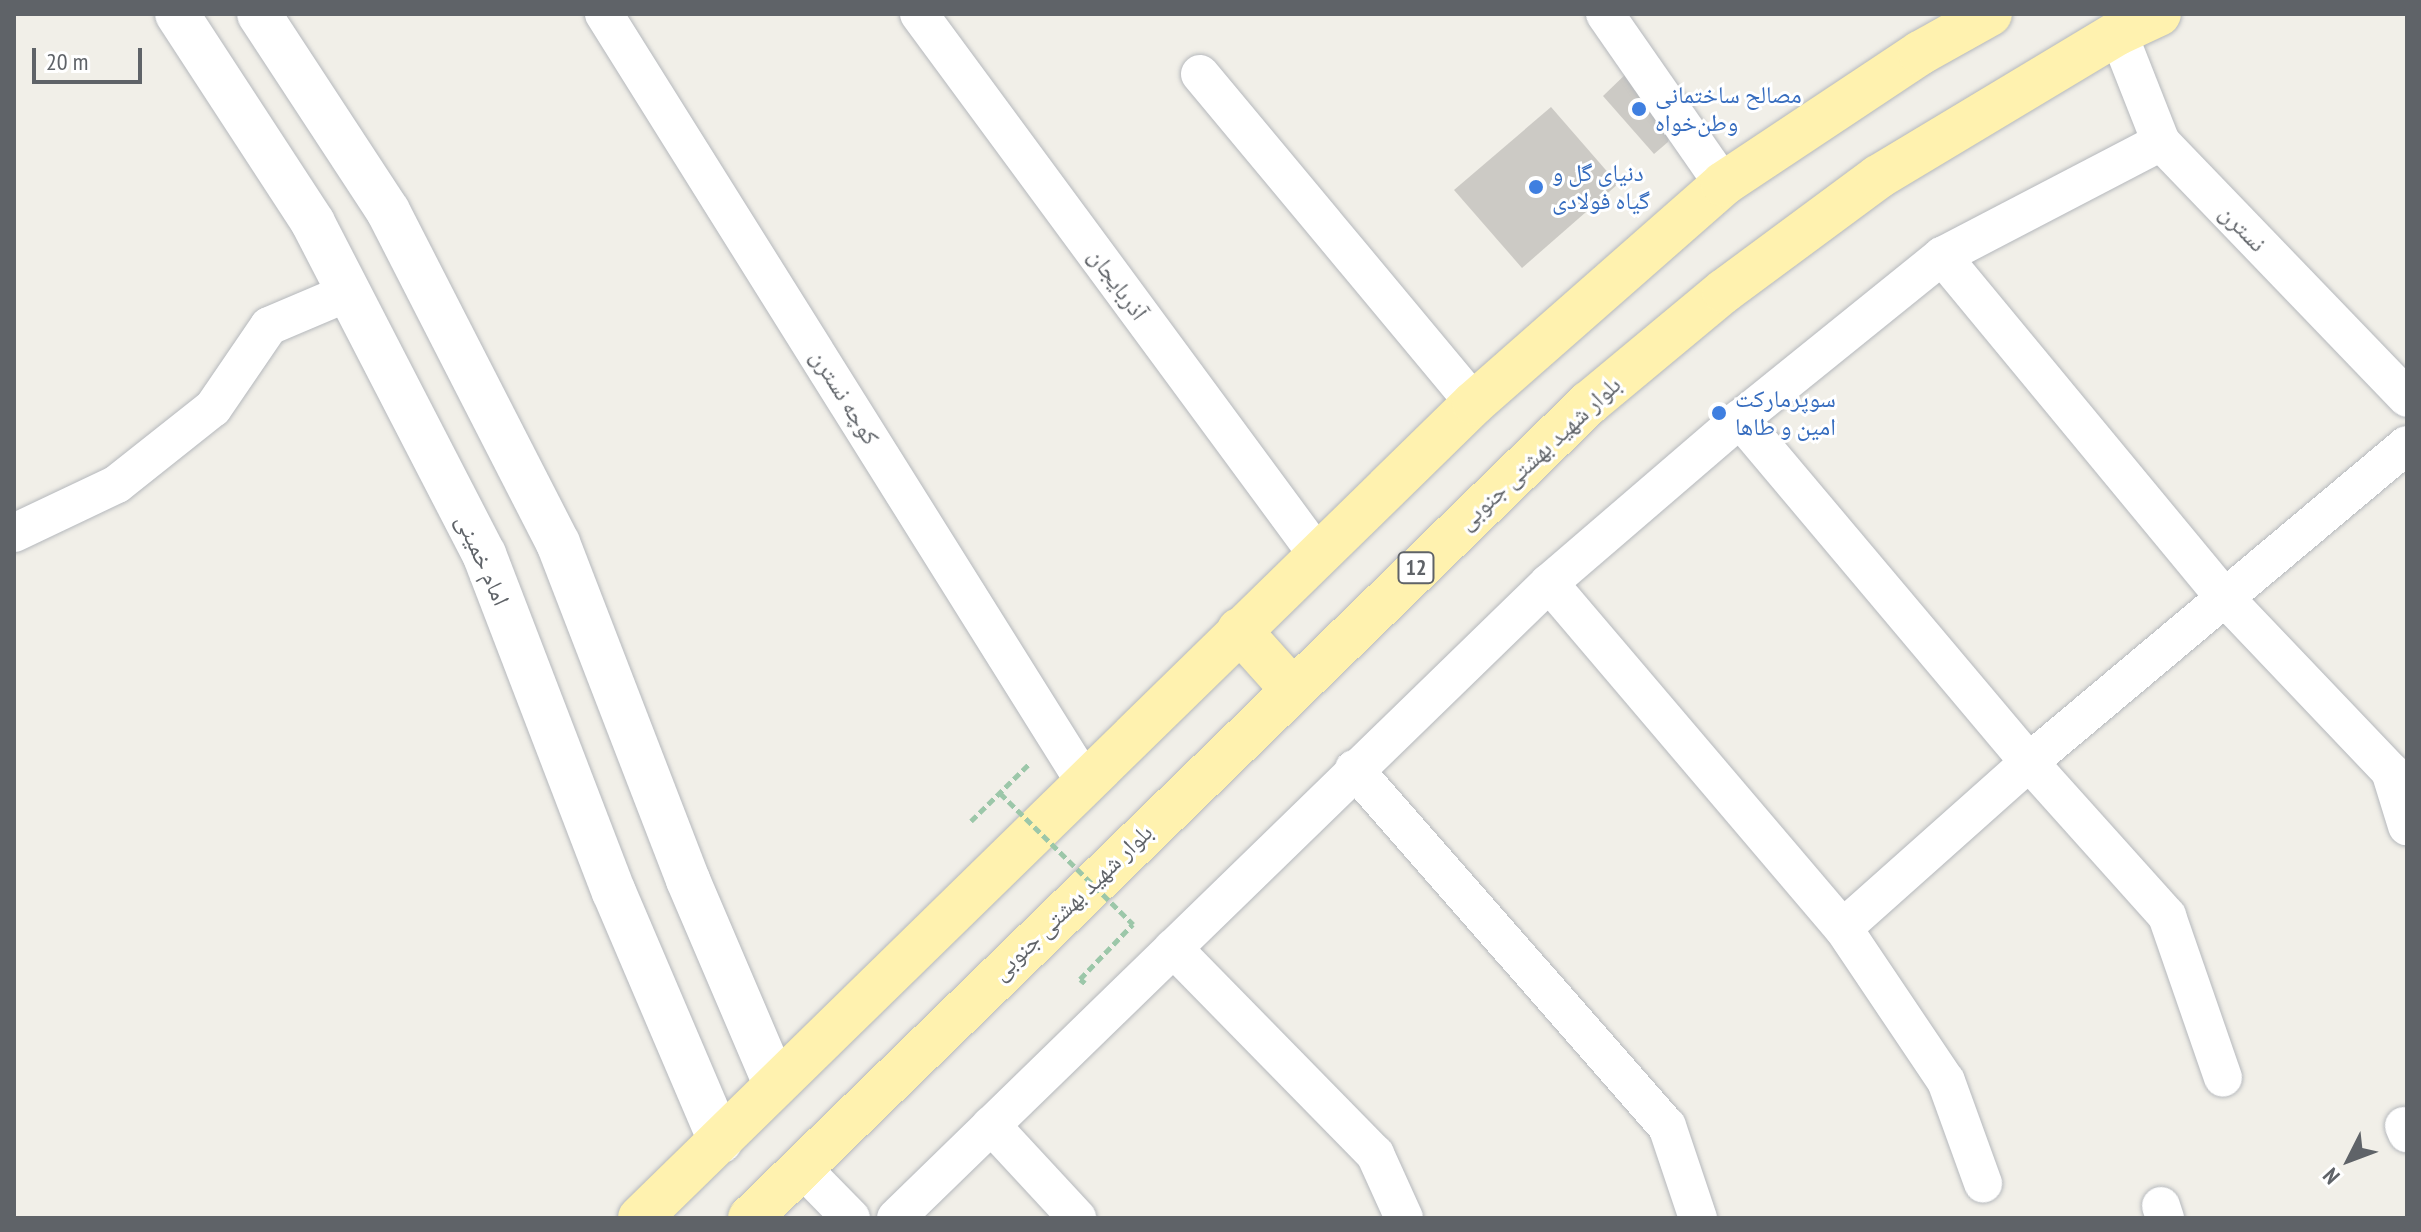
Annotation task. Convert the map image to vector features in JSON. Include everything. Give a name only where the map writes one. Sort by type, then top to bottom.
[{"type":"main road","points":[[640,1218],[1474,403],[1723,184],[1920,53],[1990,14]]},
{"type":"main road","name":"بلوار شهید بهشتی جنوبی","points":[[750,1218],[1589,403],[1724,291],[1878,177],[2118,33],[2159,14]]},
{"type":"main road","points":[[1239,630],[1292,689]]},
{"type":"street","name":"امام خمینی","points":[[177,14],[313,223],[484,554],[614,892],[720,1141]]},
{"type":"street","points":[[259,14],[388,211],[558,543],[688,880],[775,1084]]},
{"type":"street","name":"کوچه نسترن","points":[[604,14],[1084,781]]},
{"type":"street","name":"آذربایجان","points":[[919,14],[1317,554]]},
{"type":"street","points":[[1605,14],[1723,184]]},
{"type":"street","name":"نسترن","points":[[2118,33],[2161,142],[2407,398]]},
{"type":"street","points":[[1200,74],[1474,403]]},
{"type":"street","points":[[896,1218],[1354,769],[1549,583],[1740,419],[1942,256],[2161,142]]},
{"type":"street","points":[[1942,256],[2226,599],[2390,771],[2407,826]]},
{"type":"street","points":[[14,533],[117,484],[213,408],[269,326],[349,292]]},
{"type":"street","points":[[1740,419],[2029,762],[2167,916],[2223,1078]]},
{"type":"street","points":[[1843,928],[2029,762],[2407,445]]},
{"type":"street","points":[[1549,583],[1843,928],[1946,1081],[1983,1183]]},
{"type":"street","points":[[1354,769],[1667,1126],[1698,1218]]},
{"type":"street","points":[[1173,948],[1375,1154],[1404,1218]]},
{"type":"street","points":[[991,1125],[1077,1218]]},
{"type":"street","points":[[802,1168],[851,1218]]},
{"type":"path","points":[[1057,736],[971,821],[1000,793],[1133,924],[1080,979]]},
{"type":"building","name":"مصالح ساختمانی وطن‌خواه","points":[[1632,68],[1674,121],[1668,142],[1654,154],[1603,96]]},
{"type":"building","name":"دنیای گل و گیاه فولادی","points":[[1551,107],[1618,184],[1522,268],[1454,190]]},
{"type":"place","name":"مصالح ساختمانی وطن‌خواه","points":[[1639,109]]},
{"type":"place","name":"دنیای گل و گیاه فولادی","points":[[1536,187]]},
{"type":"place","name":"سوپرمارکت امین و طاها","points":[[1719,413]]}]
